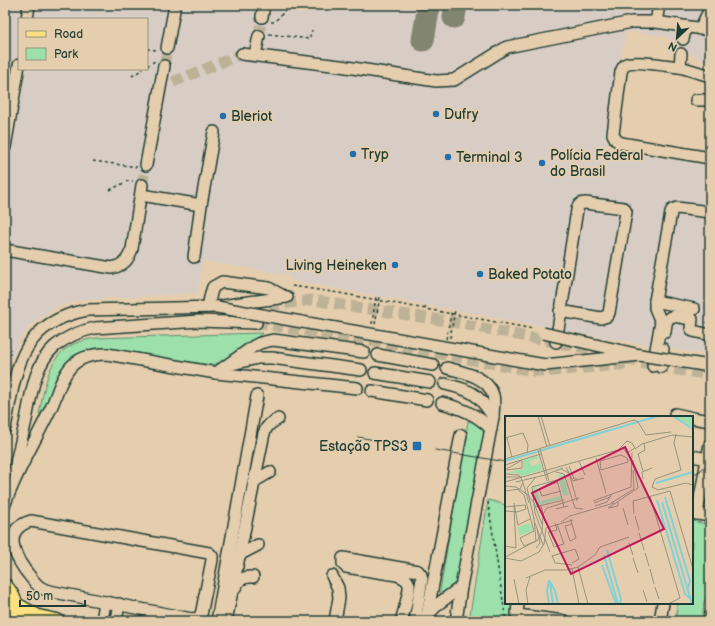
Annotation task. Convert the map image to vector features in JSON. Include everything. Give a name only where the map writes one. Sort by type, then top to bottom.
[{"type":"main road","points":[[5,586],[16,605],[16,621]]},
{"type":"main road","points":[[16,605],[38,617],[57,621]]},
{"type":"street","points":[[27,18],[29,5]]},
{"type":"street","points":[[168,48],[175,5]]},
{"type":"street","points":[[264,5],[265,19]]},
{"type":"street","points":[[656,22],[659,5]]},
{"type":"street","points":[[242,54],[340,66],[436,81],[454,80],[507,47],[632,22],[656,22],[705,30],[710,9]]},
{"type":"street","points":[[683,39],[686,27]]},
{"type":"street","points":[[256,55],[262,35]]},
{"type":"street","points":[[680,67],[681,54]]},
{"type":"street","points":[[710,76],[680,67],[633,62],[625,64],[622,67],[621,72],[613,134],[616,140],[622,143],[710,158]]},
{"type":"street","points":[[142,166],[164,66]]},
{"type":"street","points":[[5,147],[18,70]]},
{"type":"street","points":[[161,83],[173,82]]},
{"type":"street","points":[[696,100],[710,100]]},
{"type":"street","points":[[194,257],[201,205],[214,132]]},
{"type":"street","points":[[5,250],[112,268],[121,266],[128,259],[132,249],[140,187],[201,205]]},
{"type":"street","points":[[556,342],[560,312],[577,207],[581,203],[585,203],[624,208],[626,212],[609,313],[607,316],[601,318],[560,312]]},
{"type":"street","points":[[710,212],[677,208],[672,210],[655,301],[655,308],[661,322],[657,366],[667,320],[670,316],[692,319],[691,328],[693,331],[710,335]]},
{"type":"street","points":[[199,321],[215,311],[241,303],[286,297],[270,288],[222,282],[213,287],[210,293],[215,311]]},
{"type":"street","points":[[655,301],[694,309]]},
{"type":"street","points":[[5,428],[16,373],[26,348],[40,330],[61,317],[74,312],[87,310],[215,311],[372,331],[545,365],[640,355]]},
{"type":"street","points":[[5,504],[10,489],[38,370],[54,347],[79,332],[95,328],[199,321],[256,323]]},
{"type":"street","points":[[542,332],[640,355],[710,366]]},
{"type":"street","points":[[216,373],[260,343],[273,340],[364,352]]},
{"type":"street","points":[[10,489],[51,408],[64,377],[75,362],[91,355],[107,354],[216,373],[357,388]]},
{"type":"street","points":[[378,355],[432,365]]},
{"type":"street","points":[[227,366],[258,358],[272,358],[361,370]]},
{"type":"street","points":[[447,368],[476,377],[485,382],[494,396],[493,417],[456,621]]},
{"type":"street","points":[[375,372],[430,382]]},
{"type":"street","points":[[445,384],[461,388],[479,397],[493,417]]},
{"type":"street","points":[[372,391],[427,400]]},
{"type":"street","points":[[217,621],[257,396]]},
{"type":"street","points":[[442,403],[475,415],[490,429]]},
{"type":"street","points":[[675,414],[684,416]]},
{"type":"street","points":[[693,418],[710,421]]},
{"type":"street","points":[[226,621],[229,600],[264,433],[266,427],[270,423],[278,419]]},
{"type":"street","points":[[420,620],[461,436]]},
{"type":"street","points":[[695,512],[710,444]]},
{"type":"street","points":[[693,456],[707,459]]},
{"type":"street","points":[[253,482],[270,472]]},
{"type":"street","points":[[695,512],[710,509]]},
{"type":"street","points":[[695,512],[710,516]]},
{"type":"street","points":[[31,521],[207,553],[212,556],[202,613],[198,618],[192,619],[119,604],[54,592],[39,587],[18,560],[13,539],[15,531],[23,523],[31,521]]},
{"type":"street","points":[[239,555],[258,545]]},
{"type":"street","points":[[402,621],[409,586],[407,580],[404,577],[397,575],[346,567],[343,564],[343,558],[418,571],[422,578],[420,620]]},
{"type":"street","points":[[332,576],[338,588],[339,598],[334,621]]},
{"type":"street","points":[[229,600],[234,588],[241,579],[253,577]]},
{"type":"street","points":[[420,620],[461,587]]},
{"type":"street","points":[[102,621],[105,602]]},
{"type":"street","points":[[116,621],[119,604]]},
{"type":"street","points":[[518,604],[518,618],[564,621]]},
{"type":"street","points":[[660,621],[663,604]]},
{"type":"street","points":[[402,621],[408,614],[420,620]]},
{"type":"street","points":[[710,616],[710,621]]},
{"type":"path","points":[[265,19],[274,22],[291,5]]},
{"type":"path","points":[[262,35],[309,39],[312,30]]},
{"type":"path","points":[[132,76],[141,70]]},
{"type":"path","points":[[93,160],[142,166]]},
{"type":"path","points":[[110,190],[128,181],[140,187]]},
{"type":"path","points":[[292,286],[454,314],[542,332]]},
{"type":"path","points":[[372,331],[376,296]]},
{"type":"path","points":[[372,331],[380,297]]},
{"type":"path","points":[[445,346],[452,310]]},
{"type":"path","points":[[453,322],[455,310]]},
{"type":"path","points":[[478,496],[487,498],[506,621]]},
{"type":"shaded area","points":[[5,5],[710,5],[710,65],[690,53],[689,55],[668,52],[670,37],[626,31],[606,148],[710,166],[710,355],[557,330],[290,280],[290,275],[203,261],[197,293],[78,300],[59,306],[47,313],[32,324],[22,336],[5,373]]},
{"type":"green space","points":[[263,333],[222,362],[211,365],[98,349],[85,352],[43,416],[39,414],[51,367],[62,351],[76,343],[96,338]]},
{"type":"green space","points":[[468,421],[477,423],[483,429],[484,440],[457,586],[441,598],[440,591]]},
{"type":"green space","points":[[488,500],[505,505],[505,604],[514,604],[514,621],[469,621]]},
{"type":"green space","points":[[693,521],[710,525],[710,588],[704,602],[702,621],[675,621],[678,604],[693,604]]},
{"type":"taxiway","points":[[423,40],[429,5]]},
{"type":"taxiway","points":[[454,17],[456,5]]},
{"type":"tunnel","points":[[259,36],[262,17]]},
{"type":"tunnel","points":[[164,66],[167,48]]},
{"type":"tunnel","points":[[173,82],[242,54]]},
{"type":"tunnel","points":[[142,185],[146,165]]},
{"type":"tunnel","points":[[221,318],[267,306],[312,300],[453,322],[583,348],[653,366],[710,375]]},
{"type":"tunnel","points":[[256,323],[369,341],[534,371],[552,371],[629,364]]},
{"type":"tram line","points":[[358,437],[398,444]]},
{"type":"tram line","points":[[435,450],[505,462]]},
{"type":"tram line","points":[[693,474],[700,471],[710,462]]},
{"type":"place","name":"Dufry","points":[[436,114]]},
{"type":"place","name":"Bleriot","points":[[223,116]]},
{"type":"place","name":"Tryp","points":[[353,154]]},
{"type":"place","name":"Terminal 3","points":[[448,157]]},
{"type":"place","name":"Polícia Federal do Brasil","points":[[542,163]]},
{"type":"place","name":"Living Heineken","points":[[395,265]]},
{"type":"place","name":"Baked Potato","points":[[480,274]]},
{"type":"place","name":"Estação TPS3","points":[[417,446]]}]
